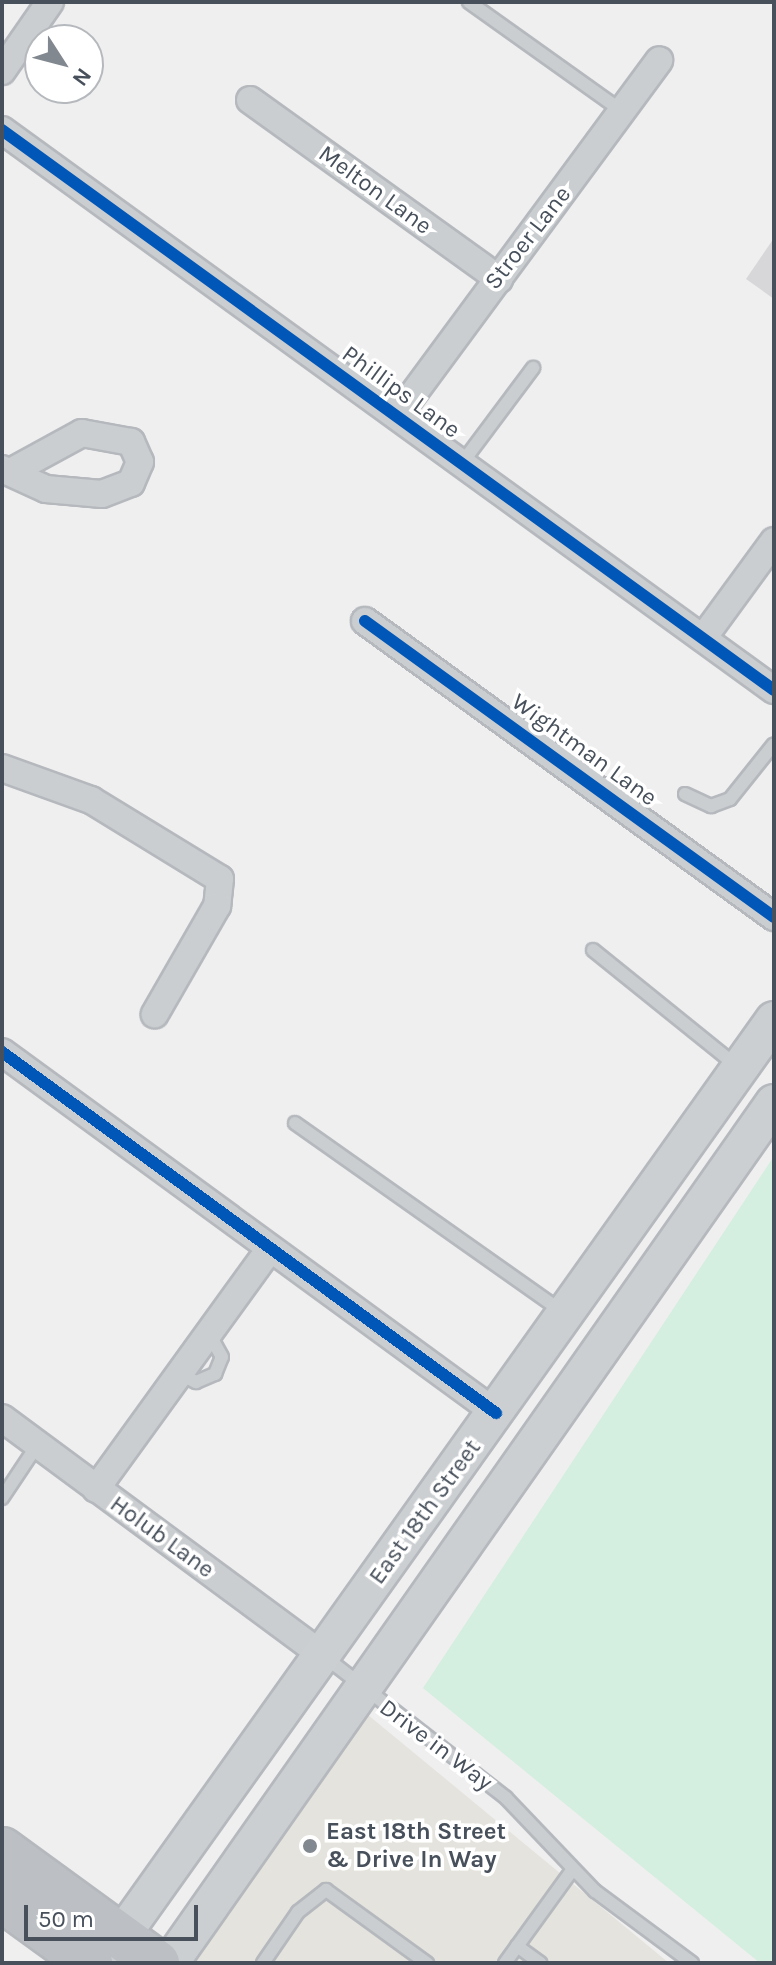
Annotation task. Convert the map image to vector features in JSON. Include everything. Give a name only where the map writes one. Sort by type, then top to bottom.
[{"type":"highway","points":[[2,1850],[104,1954]]},
{"type":"highway","points":[[2,1899],[104,1954],[157,1963]]},
{"type":"main road","name":"East 18th Street","points":[[104,1954],[496,1413],[774,1020]]},
{"type":"main road","points":[[170,1963],[367,1691],[774,1103]]},
{"type":"street","points":[[2,71],[50,2]]},
{"type":"street","name":"Stroer Lane","points":[[397,416],[659,60]]},
{"type":"street","name":"Melton Lane","points":[[250,100],[499,279]]},
{"type":"street","name":"Phillips Lane","points":[[2,130],[774,690]]},
{"type":"street","points":[[703,638],[774,541]]},
{"type":"street","name":"Wightman Lane","points":[[365,621],[774,917]]},
{"type":"street","points":[[2,768],[91,800],[220,879],[217,906],[155,1014]]},
{"type":"street","points":[[2,1052],[496,1413]]},
{"type":"street","points":[[96,1489],[269,1250]]},
{"type":"street","name":"Holub Lane","points":[[2,1418],[322,1655]]},
{"type":"lane","points":[[469,2],[622,111]]},
{"type":"lane","points":[[462,463],[533,368]]},
{"type":"lane","points":[[685,794],[711,806],[730,799],[774,744]]},
{"type":"lane","points":[[593,950],[740,1068]]},
{"type":"lane","points":[[295,1123],[566,1314]]},
{"type":"lane","points":[[2,1498],[38,1444]]},
{"type":"lane","name":"Drive in Way","points":[[322,1655],[506,1798],[573,1869],[692,1963]]},
{"type":"lane","points":[[505,1963],[573,1869]]},
{"type":"lane","points":[[263,1963],[298,1912],[326,1890],[427,1963]]},
{"type":"lane","points":[[517,1946],[540,1963]]},
{"type":"shaded area","points":[[362,1710],[669,1963],[185,1963]]},
{"type":"green space","points":[[774,1156],[774,1963],[760,1963],[423,1688]]},
{"type":"building","points":[[774,238],[774,299],[746,279]]},
{"type":"cycle path","points":[[2,130],[774,690]]},
{"type":"cycle path","points":[[365,621],[774,917]]},
{"type":"cycle path","points":[[2,1052],[496,1413]]},
{"type":"place","name":"East 18th Street & Drive In Way","points":[[310,1846]]}]
